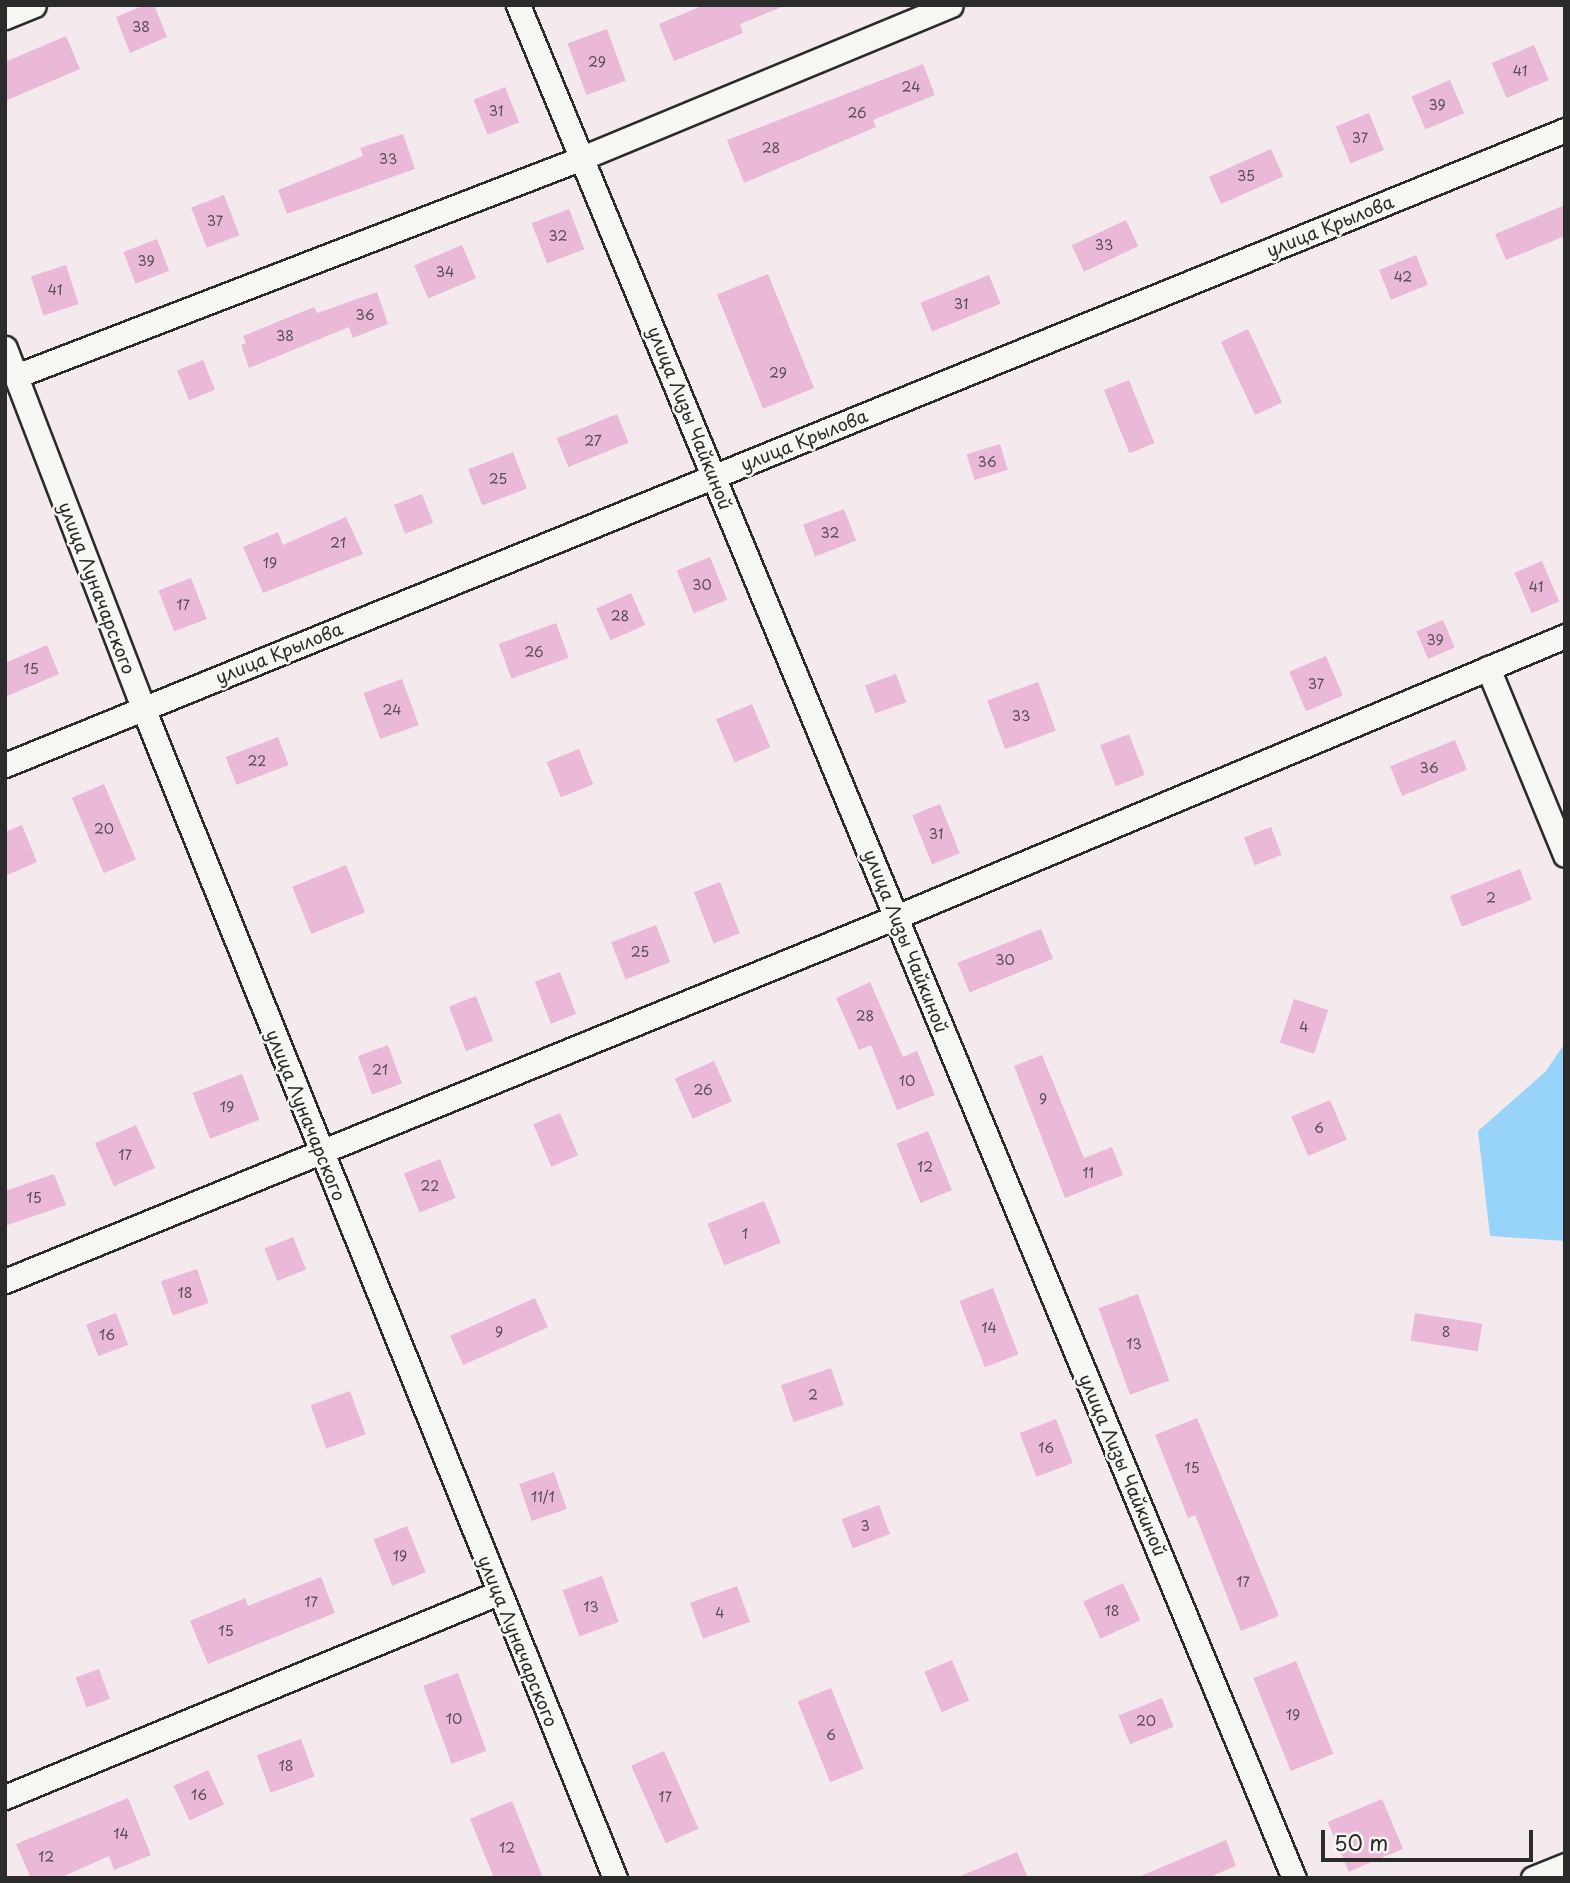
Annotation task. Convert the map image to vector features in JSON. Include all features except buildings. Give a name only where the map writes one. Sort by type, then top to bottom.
[{"type":"street","points":[[5,17],[34,5]]},
{"type":"street","name":"улица Лизы Чайкиной","points":[[518,5],[1294,1878]]},
{"type":"street","points":[[16,376],[582,158],[951,5]]},
{"type":"street","name":"улица Крылова","points":[[5,765],[1565,130]]},
{"type":"street","name":"улица Луначарского","points":[[5,348],[143,708],[615,1878]]},
{"type":"street","points":[[5,1282],[320,1149],[896,917],[1565,636]]},
{"type":"street","points":[[1488,668],[1565,855]]},
{"type":"street","points":[[5,1797],[498,1593]]},
{"type":"street","points":[[1533,1878],[1565,1865]]},
{"type":"water","points":[[1565,1043],[1565,1241],[1490,1236],[1478,1131],[1546,1071]]}]
